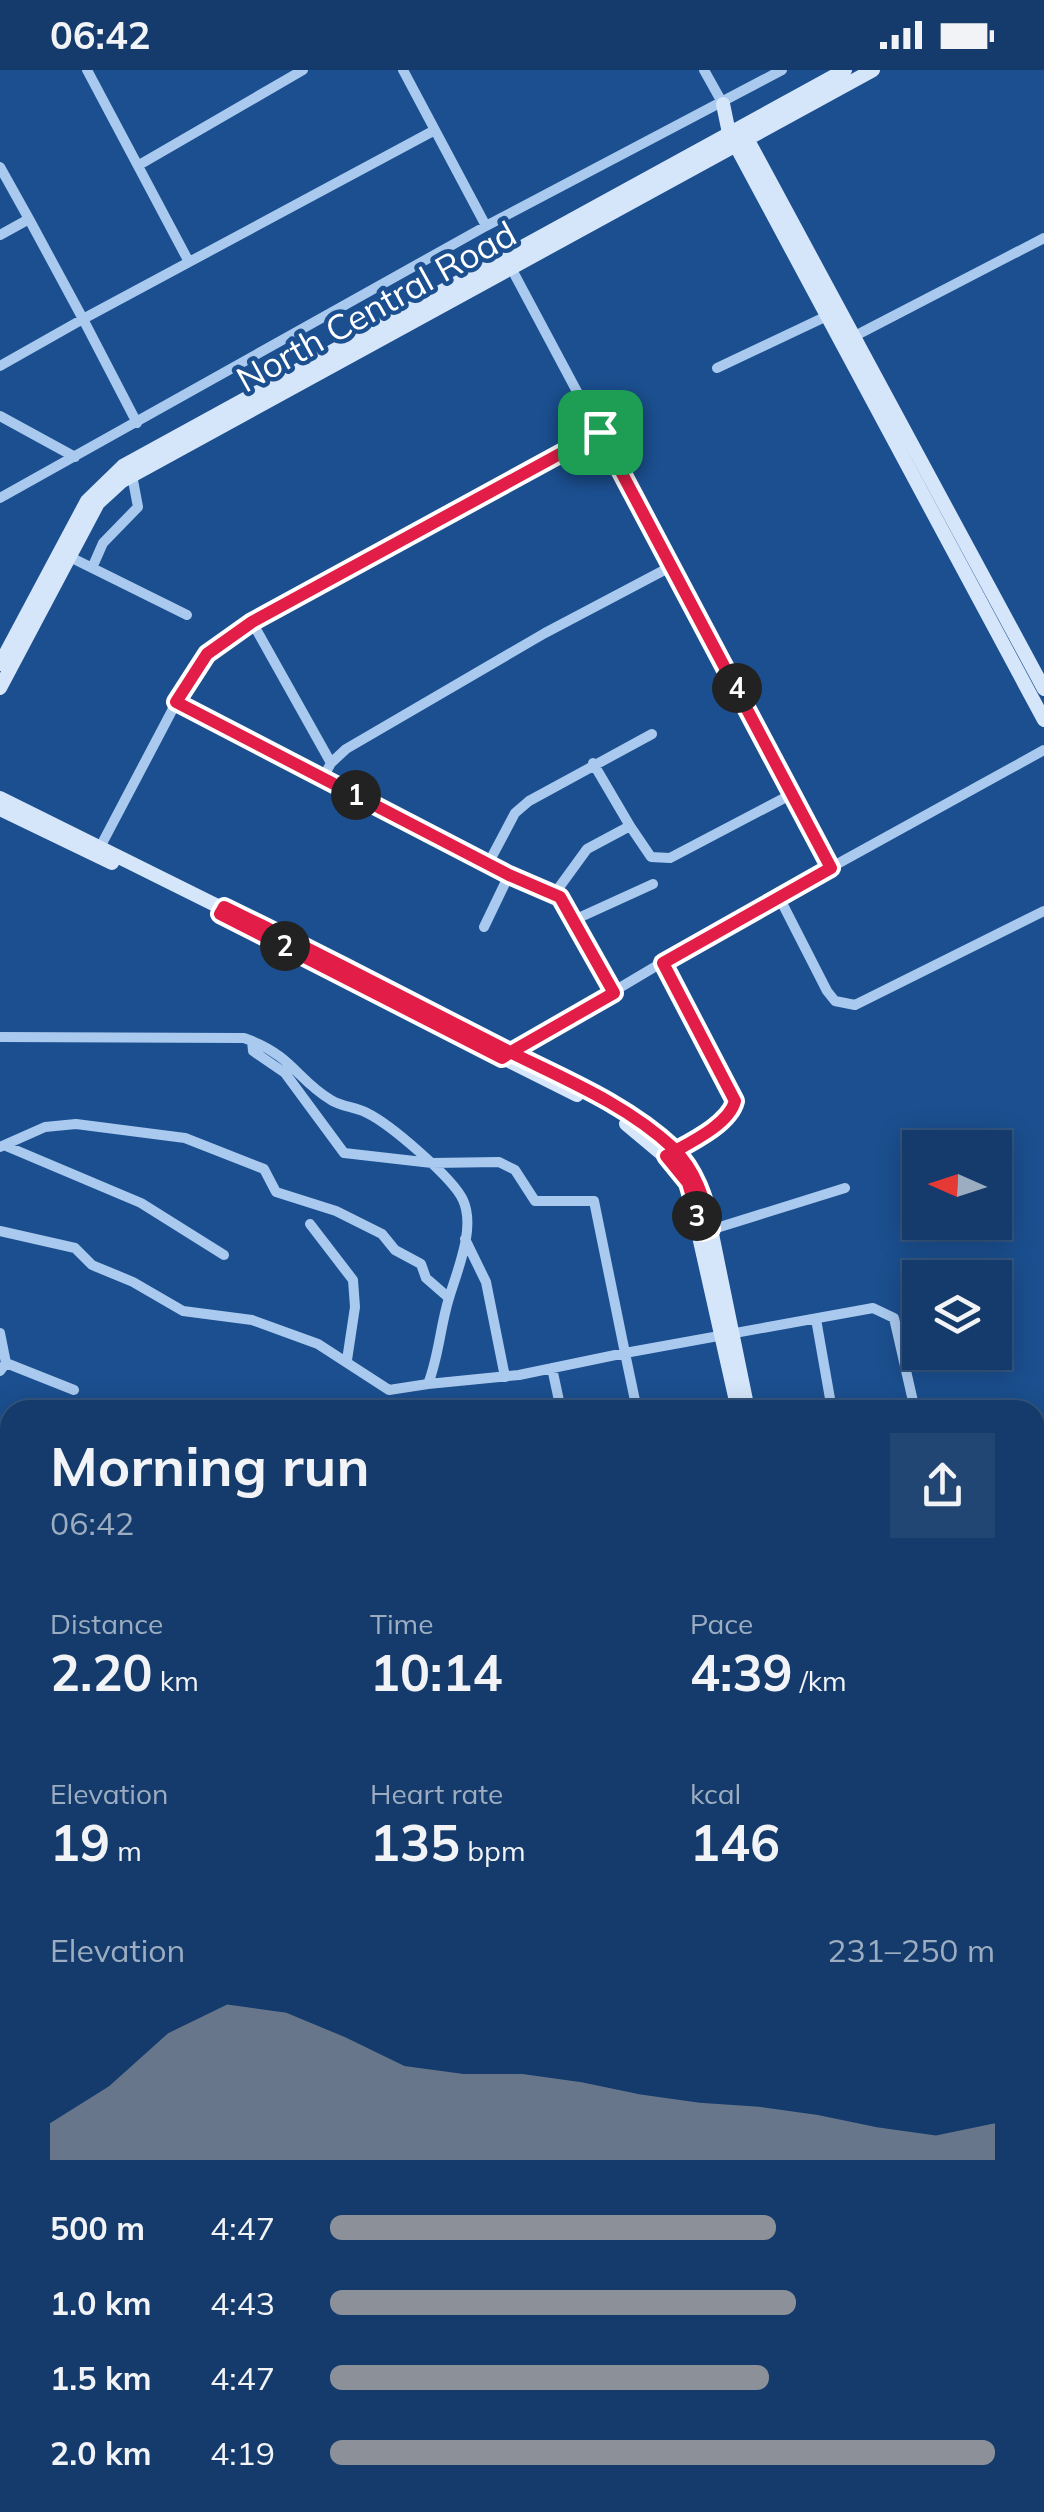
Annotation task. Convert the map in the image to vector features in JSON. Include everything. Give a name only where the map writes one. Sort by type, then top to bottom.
[{"type":"main road","name":"North Central Road","points":[[738,136],[845,70]]},
{"type":"main road","name":"North Central Road","points":[[0,664],[88,501],[123,466],[738,136],[873,70]]},
{"type":"main road","points":[[723,104],[827,316],[848,340]]},
{"type":"main road","points":[[738,136],[1027,672],[1044,720]]},
{"type":"main road","name":"North Central Road","points":[[0,688],[98,503],[132,474],[508,261]]},
{"type":"main road","points":[[1027,672],[1044,689]]},
{"type":"main road","points":[[0,798],[615,1111],[671,1153],[688,1183],[706,1231],[737,1400]]},
{"type":"main road","points":[[0,809],[98,850]]},
{"type":"main road","points":[[728,1338],[745,1400]]},
{"type":"street","points":[[87,70],[189,262]]},
{"type":"street","points":[[139,166],[303,70]]},
{"type":"street","points":[[704,70],[723,104]]},
{"type":"street","points":[[0,498],[486,226],[782,70]]},
{"type":"street","points":[[406,71],[486,226]]},
{"type":"street","points":[[0,366],[435,130]]},
{"type":"street","points":[[0,168],[137,423]]},
{"type":"street","points":[[0,235],[28,218]]},
{"type":"street","points":[[848,340],[1044,238]]},
{"type":"street","points":[[508,261],[831,868]]},
{"type":"street","points":[[717,368],[827,316]]},
{"type":"street","points":[[0,416],[75,457]]},
{"type":"street","points":[[98,850],[176,702],[207,654],[252,622],[600,432]]},
{"type":"street","points":[[92,568],[104,543],[138,508],[132,474]]},
{"type":"street","points":[[70,556],[187,614]]},
{"type":"street","points":[[324,778],[331,762],[438,694],[672,566]]},
{"type":"street","points":[[252,622],[331,762]]},
{"type":"street","points":[[176,702],[509,875],[555,893],[614,993]]},
{"type":"street","points":[[488,864],[515,813],[593,764],[652,734]]},
{"type":"street","points":[[506,1055],[779,896],[1044,750]]},
{"type":"street","points":[[593,764],[651,857],[670,858],[792,794]]},
{"type":"street","points":[[555,893],[576,859],[630,826]]},
{"type":"street","points":[[484,927],[509,875]]},
{"type":"street","points":[[574,920],[653,884]]},
{"type":"street","points":[[779,896],[827,991],[836,1001],[855,1006],[1044,912]]},
{"type":"street","points":[[663,963],[735,1101],[727,1116],[671,1153]]},
{"type":"street","points":[[0,1036],[44,1034],[113,1041],[186,1036],[252,1041],[290,1060],[334,1102],[377,1119],[432,1164],[463,1200],[465,1240],[428,1384]]},
{"type":"street","points":[[252,1041],[253,1051],[285,1073],[344,1153],[432,1164],[499,1162],[515,1170],[535,1201],[594,1201],[635,1400]]},
{"type":"street","points":[[3,1146],[59,1123],[186,1138],[268,1171],[276,1192],[368,1225],[395,1250],[421,1264],[436,1289],[449,1298]]},
{"type":"street","points":[[3,1146],[141,1203],[224,1255]]},
{"type":"street","points":[[706,1231],[845,1188]]},
{"type":"street","points":[[310,1224],[354,1280],[355,1308],[348,1360]]},
{"type":"street","points":[[0,1231],[75,1248],[92,1265],[133,1282],[183,1312],[252,1320],[318,1344],[389,1390],[505,1378],[873,1308],[894,1318],[913,1400]]},
{"type":"street","points":[[465,1240],[486,1282],[505,1378]]},
{"type":"street","points":[[816,1319],[830,1400]]},
{"type":"street","points":[[1,1337],[3,1367],[74,1390]]},
{"type":"street","points":[[552,1368],[559,1400]]},
{"type":"route","points":[[600,432],[252,622],[207,654],[176,702],[509,875],[560,897],[614,993],[511,1052],[502,1058],[220,914],[224,907],[263,926],[415,1002],[511,1052],[554,1073],[649,1128],[676,1150],[695,1176],[704,1195],[711,1229],[702,1232],[688,1183],[666,1156],[676,1150],[727,1116],[734,1108],[734,1092],[663,963],[831,868],[600,432]]}]
